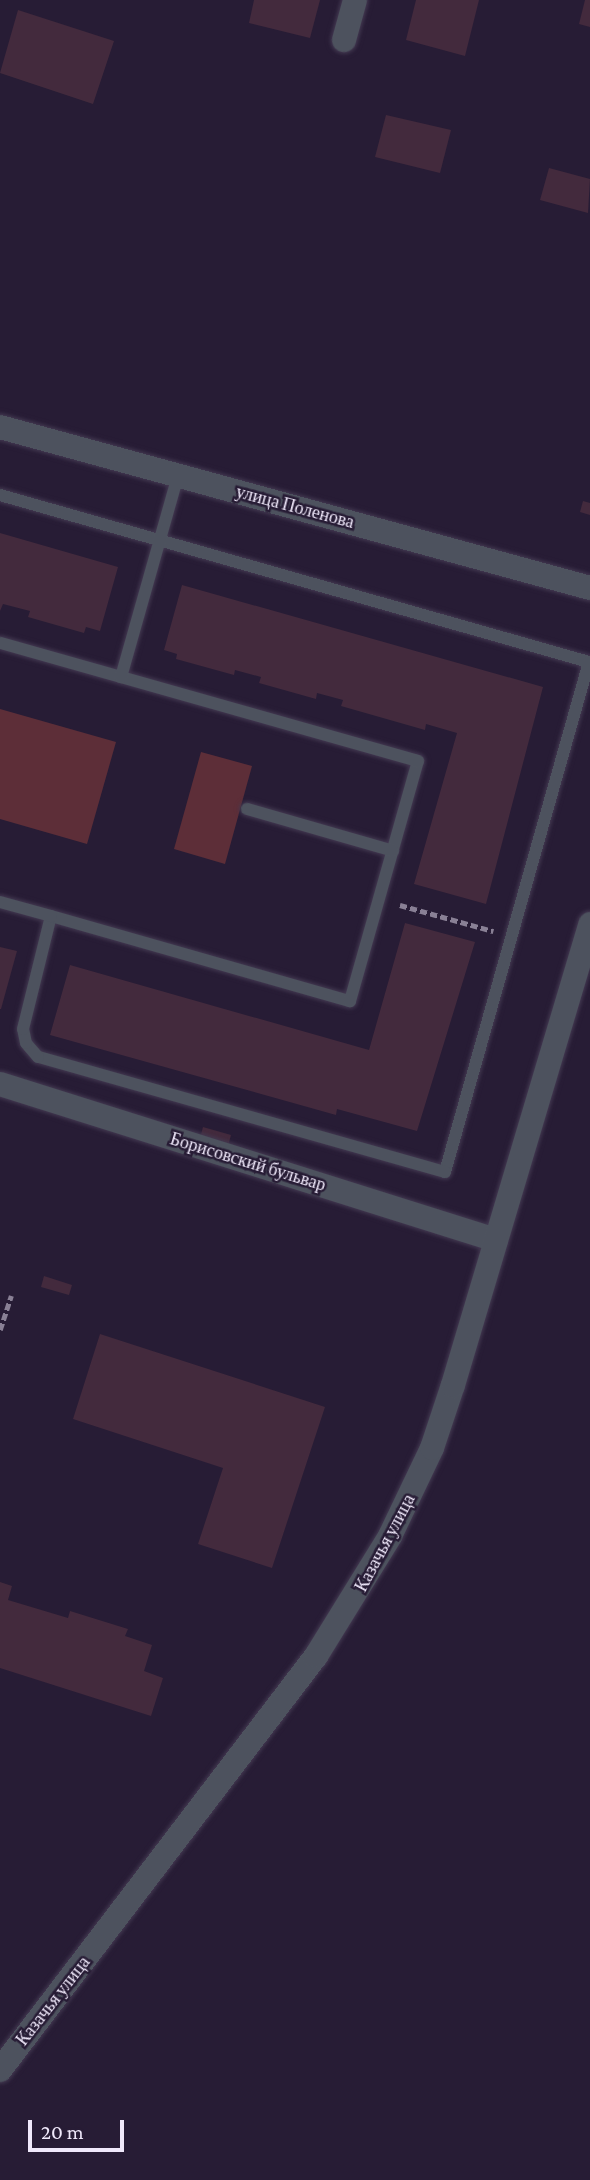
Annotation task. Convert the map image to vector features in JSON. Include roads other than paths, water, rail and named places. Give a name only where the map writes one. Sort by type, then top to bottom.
[{"type":"street","points":[[344,40],[355,0]]},
{"type":"street","name":"улица Поленова","points":[[0,427],[590,588]]},
{"type":"street","name":"Казачья улица","points":[[0,2070],[317,1656],[363,1586],[432,1448],[590,924]]},
{"type":"street","name":"Борисовский бульвар","points":[[0,1084],[496,1240]]},
{"type":"lane","points":[[121,677],[178,475]]},
{"type":"lane","points":[[0,495],[589,662],[445,1172],[38,1057],[26,1044],[23,1016],[51,916]]},
{"type":"lane","points":[[0,643],[418,761],[350,1001],[0,902]]},
{"type":"lane","points":[[247,810],[393,850]]}]
